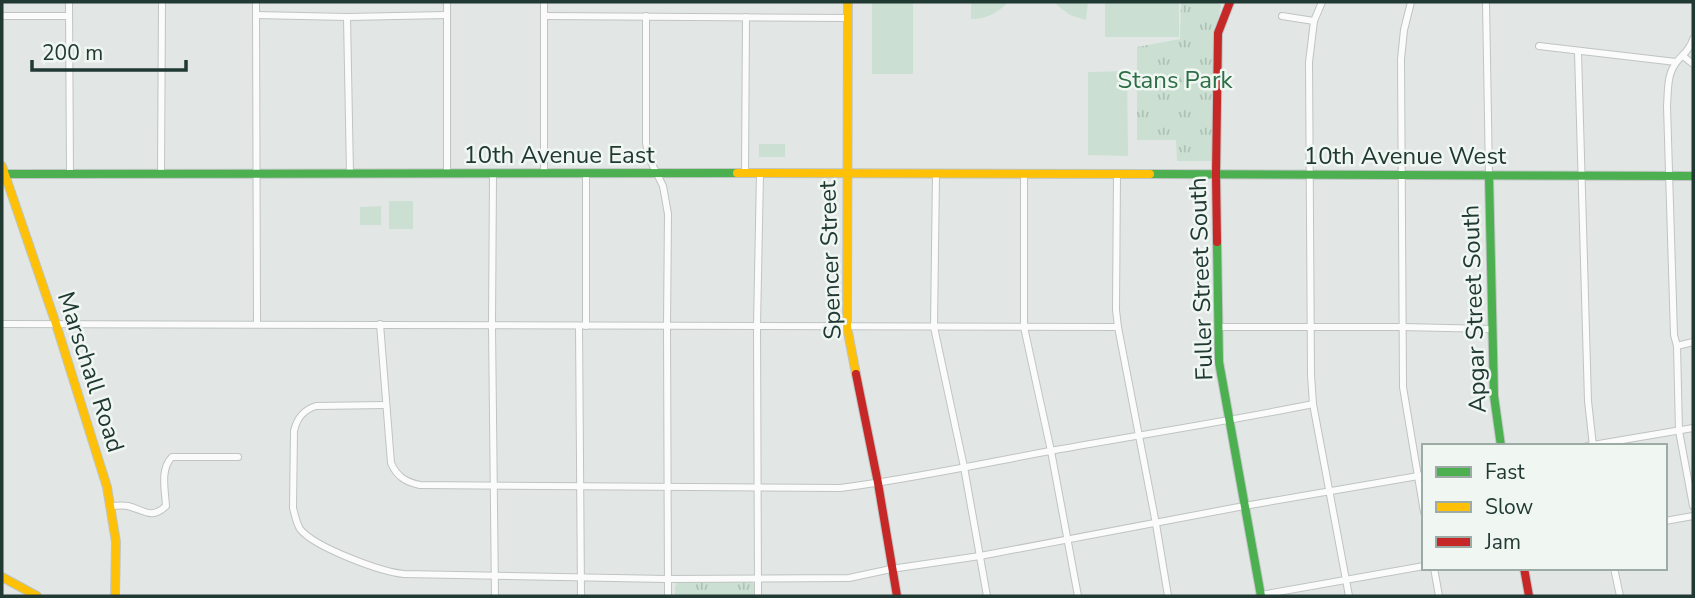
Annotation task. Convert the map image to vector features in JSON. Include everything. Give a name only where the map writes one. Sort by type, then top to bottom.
[{"type":"main road","name":"Spencer Street","points":[[848,2],[847,327],[897,596]]},
{"type":"main road","name":"Fuller Street South","points":[[1230,2],[1218,33],[1216,174],[1219,362],[1259,596]]},
{"type":"main road","name":"10th Avenue East","points":[[3,172],[1117,175]]},
{"type":"main road","name":"Marschall Road","points":[[3,172],[56,324],[107,486],[116,542],[115,596]]},
{"type":"main road","name":"10th Avenue West","points":[[1117,175],[1693,176]]},
{"type":"main road","name":"Apgar Street South","points":[[1489,176],[1494,397],[1501,444]]},
{"type":"main road","points":[[1524,570],[1529,596]]},
{"type":"main road","points":[[2,577],[37,596]]},
{"type":"street","points":[[69,2],[70,174]]},
{"type":"street","points":[[162,2],[162,174]]},
{"type":"street","points":[[257,2],[257,324]]},
{"type":"street","points":[[447,2],[447,174]]},
{"type":"street","points":[[544,2],[544,174]]},
{"type":"street","points":[[1322,2],[1314,21],[1309,62],[1313,404],[1349,596]]},
{"type":"street","points":[[385,405],[316,406],[300,415],[294,431],[293,508],[300,528],[317,542],[369,566],[404,575],[667,579],[849,578],[1421,475],[1403,387],[1401,59],[1411,2]]},
{"type":"street","name":"Apgar Street South","points":[[1486,2],[1489,176]]},
{"type":"street","points":[[256,15],[447,15]]},
{"type":"street","points":[[2,16],[69,16]]},
{"type":"street","points":[[544,16],[848,18]]},
{"type":"street","points":[[646,16],[646,142],[649,158],[658,173],[668,204],[668,596]]},
{"type":"street","points":[[1282,16],[1314,21]]},
{"type":"street","points":[[347,17],[350,174]]},
{"type":"street","points":[[745,174],[746,17]]},
{"type":"street","points":[[1693,39],[1691,48],[1676,62],[1671,71],[1667,106],[1679,431],[1693,506]]},
{"type":"street","points":[[1539,46],[1676,62]]},
{"type":"street","points":[[1578,51],[1591,444]]},
{"type":"street","points":[[1683,56],[1693,64]]},
{"type":"street","points":[[581,596],[580,487],[586,173]]},
{"type":"street","points":[[493,174],[495,596]]},
{"type":"street","points":[[758,596],[757,326],[760,174]]},
{"type":"street","points":[[936,174],[934,327],[964,467],[987,596]]},
{"type":"street","points":[[1024,174],[1024,327],[1051,451],[1077,596]]},
{"type":"street","points":[[1117,175],[1118,327],[1168,596]]},
{"type":"street","points":[[2,324],[1118,327]]},
{"type":"street","points":[[380,324],[391,463],[400,477],[420,485],[840,488],[1313,404]]},
{"type":"street","points":[[1218,327],[1492,330]]},
{"type":"street","points":[[1677,346],[1693,342]]},
{"type":"street","points":[[1597,444],[1693,428]]},
{"type":"street","points":[[111,506],[128,506],[148,513],[164,509],[164,473],[166,464],[172,457],[237,457]]},
{"type":"street","points":[[1667,521],[1693,516]]},
{"type":"street","points":[[1259,596],[1422,566]]},
{"type":"street","points":[[1434,570],[1439,596]]},
{"type":"street","points":[[1615,570],[1620,596]]},
{"type":"green space","points":[[872,2],[913,2],[913,74],[872,74]]},
{"type":"green space","points":[[971,2],[1008,2],[991,15],[971,19]]},
{"type":"green space","points":[[1053,2],[1088,2],[1086,20],[1070,15]]},
{"type":"green space","points":[[1105,2],[1179,2],[1179,37],[1105,37]]},
{"type":"green space","name":"Stans Park","points":[[1181,2],[1218,2],[1221,5],[1214,38],[1213,161],[1177,161],[1176,140],[1137,140],[1137,47],[1180,39]]},
{"type":"green space","points":[[1127,71],[1128,156],[1088,155],[1088,72]]},
{"type":"green space","points":[[759,144],[785,144],[785,157],[759,157]]},
{"type":"green space","points":[[389,201],[413,201],[413,229],[389,229]]},
{"type":"green space","points":[[381,206],[381,225],[360,225],[360,207]]},
{"type":"green space","points":[[750,581],[754,584],[755,596],[675,596],[677,582]]},
{"type":"traffic: fast","points":[[5,174],[737,173]]},
{"type":"traffic: fast","points":[[1150,174],[1693,176]]},
{"type":"traffic: fast","points":[[1489,176],[1494,396],[1501,444]]},
{"type":"traffic: fast","points":[[1217,242],[1219,362],[1261,596]]},
{"type":"traffic: slow","points":[[848,2],[847,327],[856,374]]},
{"type":"traffic: slow","points":[[2,166],[56,324],[107,487],[116,542],[115,596]]},
{"type":"traffic: slow","points":[[737,173],[1150,174]]},
{"type":"traffic: slow","points":[[2,577],[37,596]]},
{"type":"traffic: jam","points":[[1217,242],[1218,33],[1230,2]]},
{"type":"traffic: jam","points":[[856,374],[897,596]]},
{"type":"traffic: jam","points":[[1524,570],[1529,596]]}]
